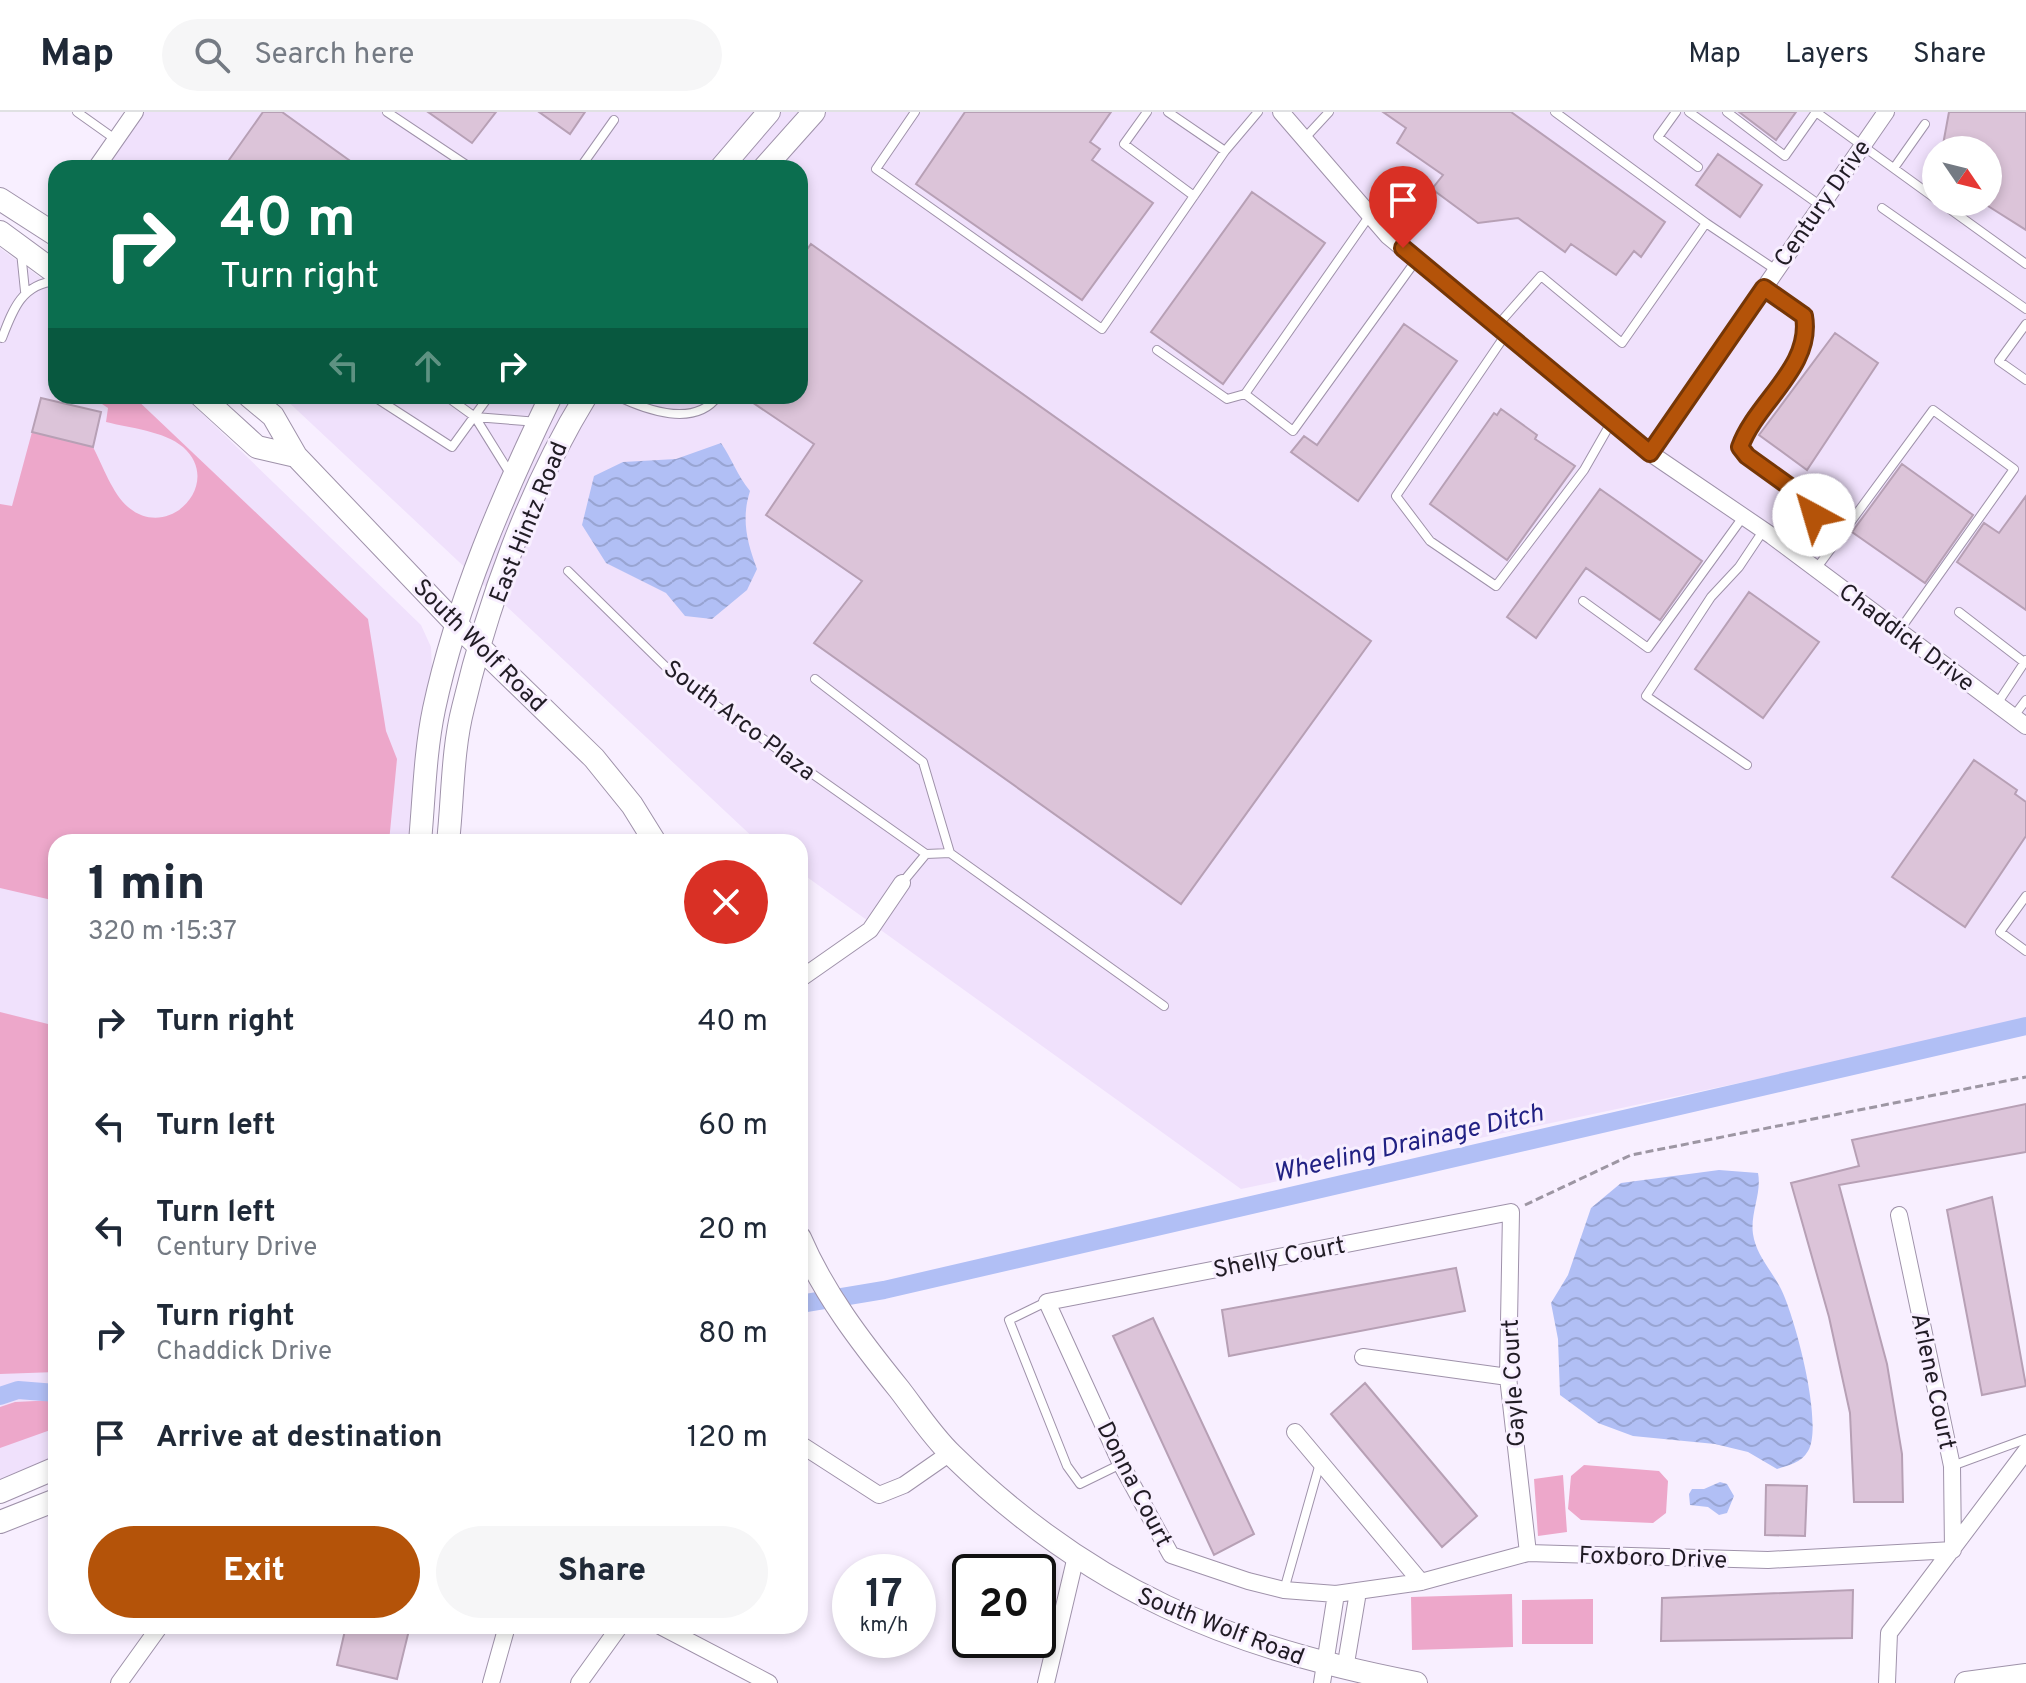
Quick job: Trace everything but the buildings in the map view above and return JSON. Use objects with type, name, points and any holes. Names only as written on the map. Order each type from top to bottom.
[{"type":"main road","points":[[728,160],[769,112]]},
{"type":"main road","points":[[771,160],[814,112]]},
{"type":"main road","points":[[0,199],[48,227]]},
{"type":"main road","points":[[0,232],[48,267]]},
{"type":"main road","points":[[210,404],[257,447],[296,456]]},
{"type":"main road","name":"South Wolf Road","points":[[259,404],[273,416],[296,456],[458,626],[594,758],[632,805],[650,834]]},
{"type":"main road","name":"East Hintz Road","points":[[421,834],[434,710],[458,626],[512,476],[547,404]]},
{"type":"main road","name":"East Hintz Road","points":[[449,834],[462,710],[481,648],[536,493],[581,404]]},
{"type":"main road","name":"South Wolf Road","points":[[808,1254],[848,1326],[950,1453],[1006,1502],[1076,1556],[1128,1589],[1191,1620],[1331,1673],[1416,1683]]},
{"type":"main road","points":[[0,1492],[48,1471]]},
{"type":"main road","points":[[0,1522],[48,1503]]},
{"type":"main road","points":[[1966,1683],[2026,1675]]},
{"type":"street","points":[[102,160],[135,112]]},
{"type":"street","name":"Chaddick Drive","points":[[1281,112],[1370,215],[1417,259],[1650,453],[1764,530],[2020,722]]},
{"type":"street","name":"Century Drive","points":[[1650,453],[1886,112]]},
{"type":"street","points":[[27,250],[48,236]]},
{"type":"street","points":[[808,973],[870,930],[902,883]]},
{"type":"street","name":"Shelly Court","points":[[1047,1302],[1511,1212]]},
{"type":"street","name":"Gayle Court","points":[[1511,1212],[1508,1377],[1528,1553]]},
{"type":"street","name":"Arlene Court","points":[[1899,1215],[1952,1466],[1953,1550]]},
{"type":"street","name":"Donna Court","points":[[1047,1302],[1121,1464],[1171,1555],[1284,1590],[1336,1594]]},
{"type":"street","points":[[1363,1357],[1508,1377]]},
{"type":"street","points":[[1295,1432],[1421,1582]]},
{"type":"street","points":[[808,1449],[879,1495],[904,1485],[950,1453]]},
{"type":"street","points":[[1887,1683],[1889,1633],[2026,1451]]},
{"type":"street","name":"Foxboro Drive","points":[[1336,1594],[1421,1582],[1528,1553],[1768,1560],[1953,1550]]},
{"type":"street","points":[[1046,1683],[1076,1556]]},
{"type":"street","points":[[1331,1673],[1358,1592]]},
{"type":"street","points":[[1331,1673],[1336,1594]]},
{"type":"street","points":[[119,1683],[154,1634]]},
{"type":"street","points":[[491,1683],[505,1634]]},
{"type":"street","points":[[579,1683],[614,1634]]},
{"type":"street","points":[[675,1634],[769,1683]]},
{"type":"lane","points":[[77,112],[116,139]]},
{"type":"lane","points":[[387,112],[459,160]]},
{"type":"lane","points":[[915,112],[876,169],[1102,329],[1225,151],[1258,112]]},
{"type":"lane","points":[[1147,112],[1124,144],[1194,196]]},
{"type":"lane","points":[[1168,112],[1225,151]]},
{"type":"lane","points":[[1304,139],[1329,112]]},
{"type":"lane","points":[[1555,112],[1706,223],[1777,270]]},
{"type":"lane","points":[[1676,112],[1658,137],[1698,167]]},
{"type":"lane","points":[[1689,112],[1821,206]]},
{"type":"lane","points":[[1727,112],[1785,156],[1816,112],[1922,188]]},
{"type":"lane","points":[[586,160],[614,120]]},
{"type":"lane","points":[[1894,168],[1925,124]]},
{"type":"lane","points":[[1882,208],[2026,309]]},
{"type":"lane","points":[[1157,350],[1227,399],[1245,394],[1370,215]]},
{"type":"lane","points":[[1960,216],[2026,264]]},
{"type":"lane","points":[[1612,421],[1584,470],[1496,586],[1430,541],[1396,496],[1502,330],[1541,276],[1622,343],[1706,223]]},
{"type":"lane","points":[[2,338],[12,311],[25,291],[27,250]]},
{"type":"lane","points":[[1245,394],[1293,431],[1417,259]]},
{"type":"lane","points":[[25,291],[48,282]]},
{"type":"lane","points":[[1764,288],[1804,316],[1805,346],[1751,425],[1740,447],[1747,456],[1815,507],[1791,550]]},
{"type":"lane","points":[[2026,324],[1999,361],[2026,380]]},
{"type":"lane","points":[[385,404],[452,447],[484,404]]},
{"type":"lane","points":[[457,404],[475,417],[512,476]]},
{"type":"lane","points":[[636,404],[648,409],[680,413],[697,412],[708,404]]},
{"type":"lane","points":[[1816,569],[1933,410],[2014,469],[1899,631]]},
{"type":"lane","points":[[475,417],[538,422]]},
{"type":"lane","points":[[1583,601],[1648,648],[1743,516]]},
{"type":"lane","points":[[1747,765],[1646,696],[1711,597],[1739,567],[1764,530]]},
{"type":"lane","name":"South Arco Plaza","points":[[568,571],[665,666],[926,854]]},
{"type":"lane","points":[[1959,612],[2025,661],[1997,704]]},
{"type":"lane","points":[[815,679],[923,762],[950,853],[1164,1006]]},
{"type":"lane","points":[[2020,722],[2026,700]]},
{"type":"lane","points":[[902,883],[926,854],[950,853]]},
{"type":"lane","points":[[2026,896],[2000,932],[2026,951]]},
{"type":"lane","points":[[1047,1302],[1009,1320],[1067,1466],[1080,1484],[1121,1464]]},
{"type":"lane","points":[[1952,1466],[2026,1439]]},
{"type":"lane","points":[[1284,1590],[1320,1462]]},
{"type":"path","points":[[1511,1212],[1631,1155],[2026,1077]]},
{"type":"shaded area","points":[[136,112],[2026,112],[2026,1022],[1241,1189],[808,878],[808,834],[749,834],[291,404],[808,404],[808,160],[102,160]]},
{"type":"shaded area","points":[[0,248],[48,283],[48,404],[192,404],[421,625],[431,647],[432,669],[419,747],[412,834],[48,834],[48,1464],[0,1484]]},
{"type":"shaded area","points":[[102,404],[141,404],[368,619],[386,731],[397,759],[390,834],[48,834],[48,899],[0,888],[0,504],[12,506],[32,432],[93,447],[117,494],[128,507],[144,516],[160,517],[174,513],[186,504],[194,491],[197,476],[194,461],[183,447],[157,434],[106,422],[108,408]]},
{"type":"shaded area","points":[[0,1012],[48,1024],[48,1372],[0,1374]]},
{"type":"shaded area","points":[[48,1400],[48,1431],[0,1448],[0,1407],[15,1402]]},
{"type":"shaded area","points":[[1584,1465],[1659,1471],[1668,1481],[1666,1513],[1653,1523],[1581,1520],[1568,1509],[1571,1476]]},
{"type":"shaded area","points":[[1563,1475],[1567,1532],[1538,1536],[1534,1479]]},
{"type":"shaded area","points":[[1512,1594],[1513,1647],[1412,1650],[1411,1597]]},
{"type":"shaded area","points":[[1593,1599],[1593,1644],[1522,1644],[1522,1600]]},
{"type":"water","points":[[721,443],[750,491],[746,530],[757,569],[747,590],[712,619],[685,616],[666,593],[606,563],[582,525],[594,476],[623,462],[676,459]]},
{"type":"water","points":[[1719,1170],[1758,1173],[1753,1234],[1761,1256],[1787,1303],[1806,1371],[1812,1438],[1802,1458],[1777,1469],[1748,1452],[1715,1444],[1633,1436],[1598,1423],[1560,1395],[1558,1339],[1551,1303],[1568,1275],[1591,1208],[1621,1183]]},
{"type":"water","points":[[1720,1482],[1727,1484],[1734,1496],[1727,1513],[1719,1515],[1708,1507],[1690,1505],[1692,1489],[1704,1489]]},
{"type":"waterway","name":"Wheeling Drainage Ditch","points":[[808,1303],[884,1290],[2026,1026]]},
{"type":"waterway","name":"Wheeling Drainage Ditch","points":[[0,1396],[18,1390],[48,1392]]},
{"type":"route","points":[[1403,248],[1650,453],[1764,288],[1804,316],[1805,346],[1745,434],[1740,447],[1747,456],[1811,502],[1815,507],[1814,515]]}]
